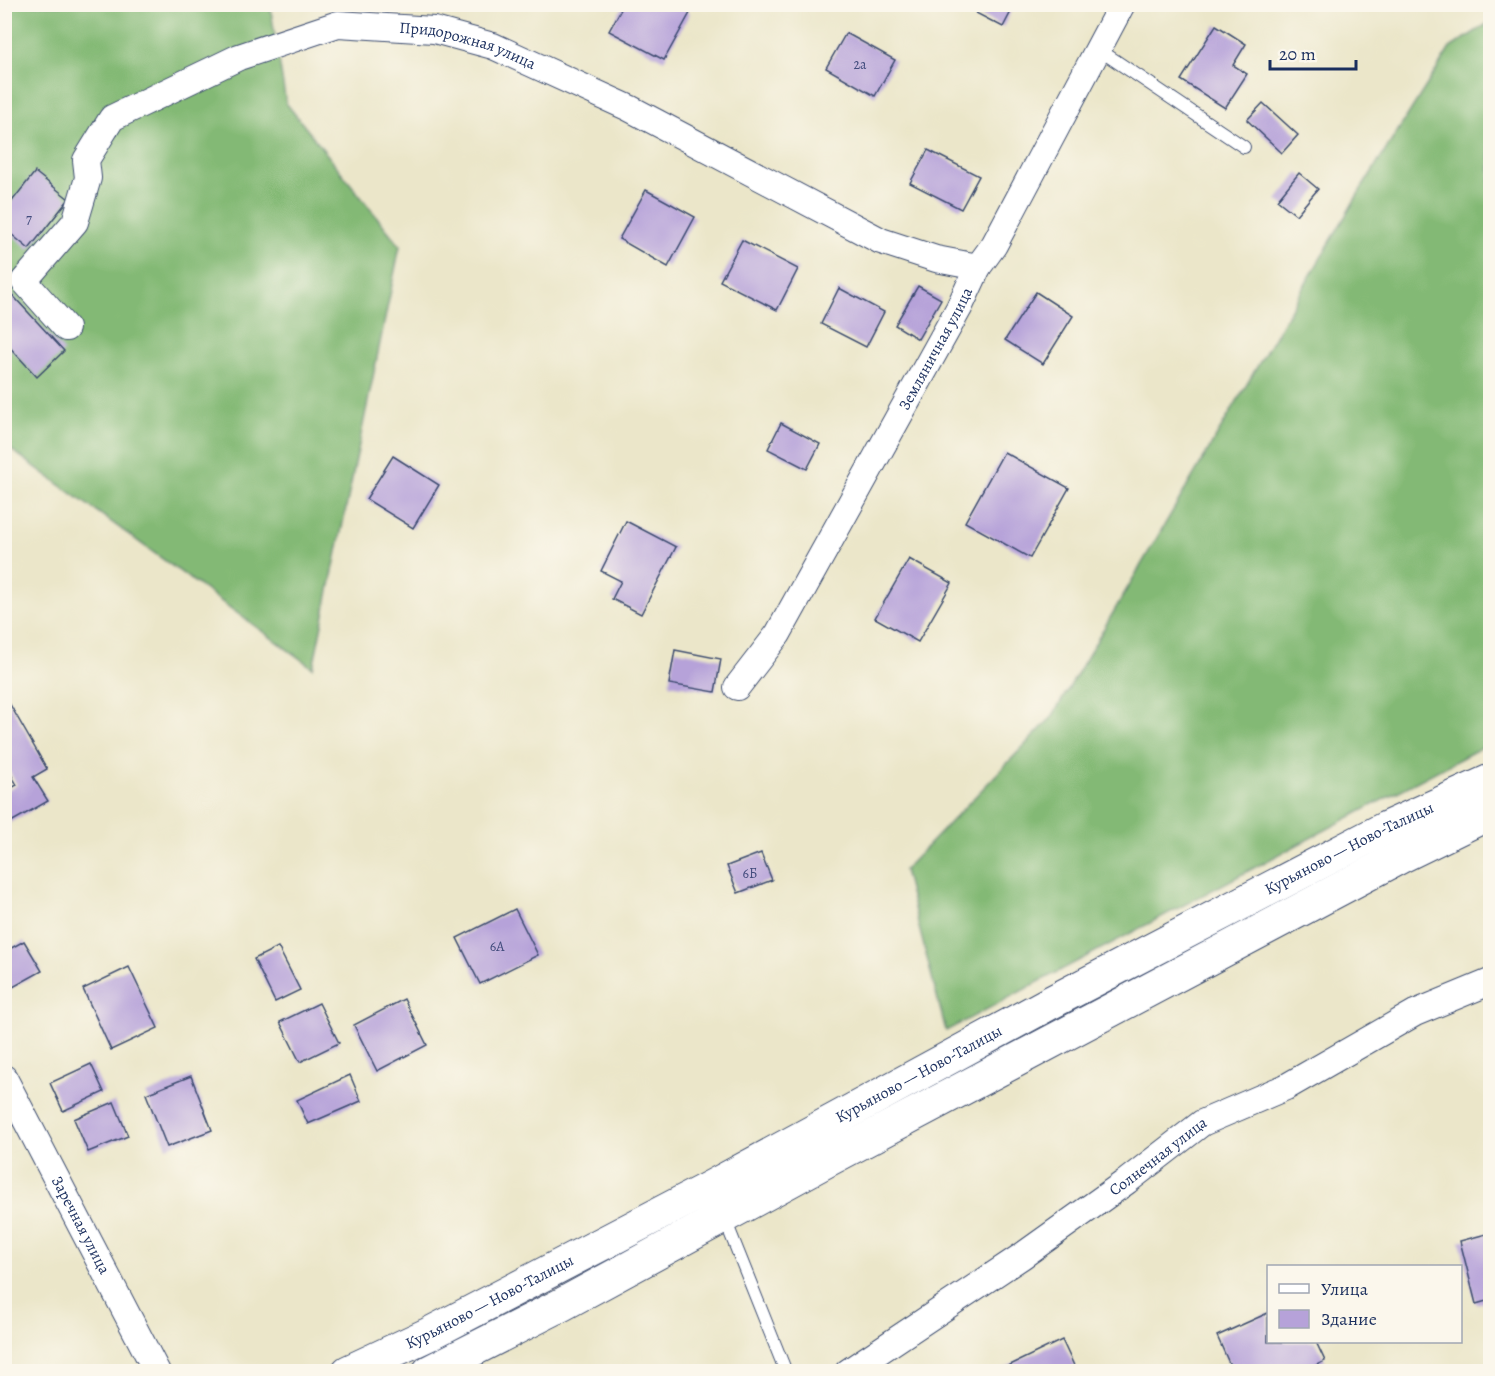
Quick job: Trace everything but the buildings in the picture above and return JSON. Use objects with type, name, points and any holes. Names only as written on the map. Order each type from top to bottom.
[{"type":"main road","name":"Курьяново — Ново-Талицы","points":[[348,1371],[429,1334],[711,1187],[1048,1004],[1386,828],[1491,781]]},
{"type":"main road","name":"Курьяново — Ново-Талицы","points":[[429,1371],[563,1304],[1402,856],[1491,813]]},
{"type":"street","name":"Земляничная улица","points":[[737,687],[778,634],[819,563],[959,308],[978,267],[994,245],[1122,4]]},
{"type":"street","name":"Придорожная улица","points":[[66,328],[24,281],[75,222],[88,178],[86,160],[112,118],[239,57],[338,24],[434,30],[493,46],[629,108],[881,241],[936,259],[978,267]]},
{"type":"street","name":"Солнечная улица","points":[[848,1371],[1022,1256],[1127,1181],[1202,1123],[1286,1088],[1415,1013],[1491,982]]},
{"type":"street","name":"Заречная улица","points":[[4,1078],[158,1371]]},
{"type":"lane","points":[[1098,49],[1244,147]]},
{"type":"lane","points":[[724,1216],[786,1371]]},
{"type":"green space","points":[[5,5],[270,5],[286,103],[400,246],[313,668],[5,445]]},
{"type":"green space","points":[[1490,22],[1490,743],[946,1031],[904,870],[1052,717],[1360,191],[1450,48]]}]
